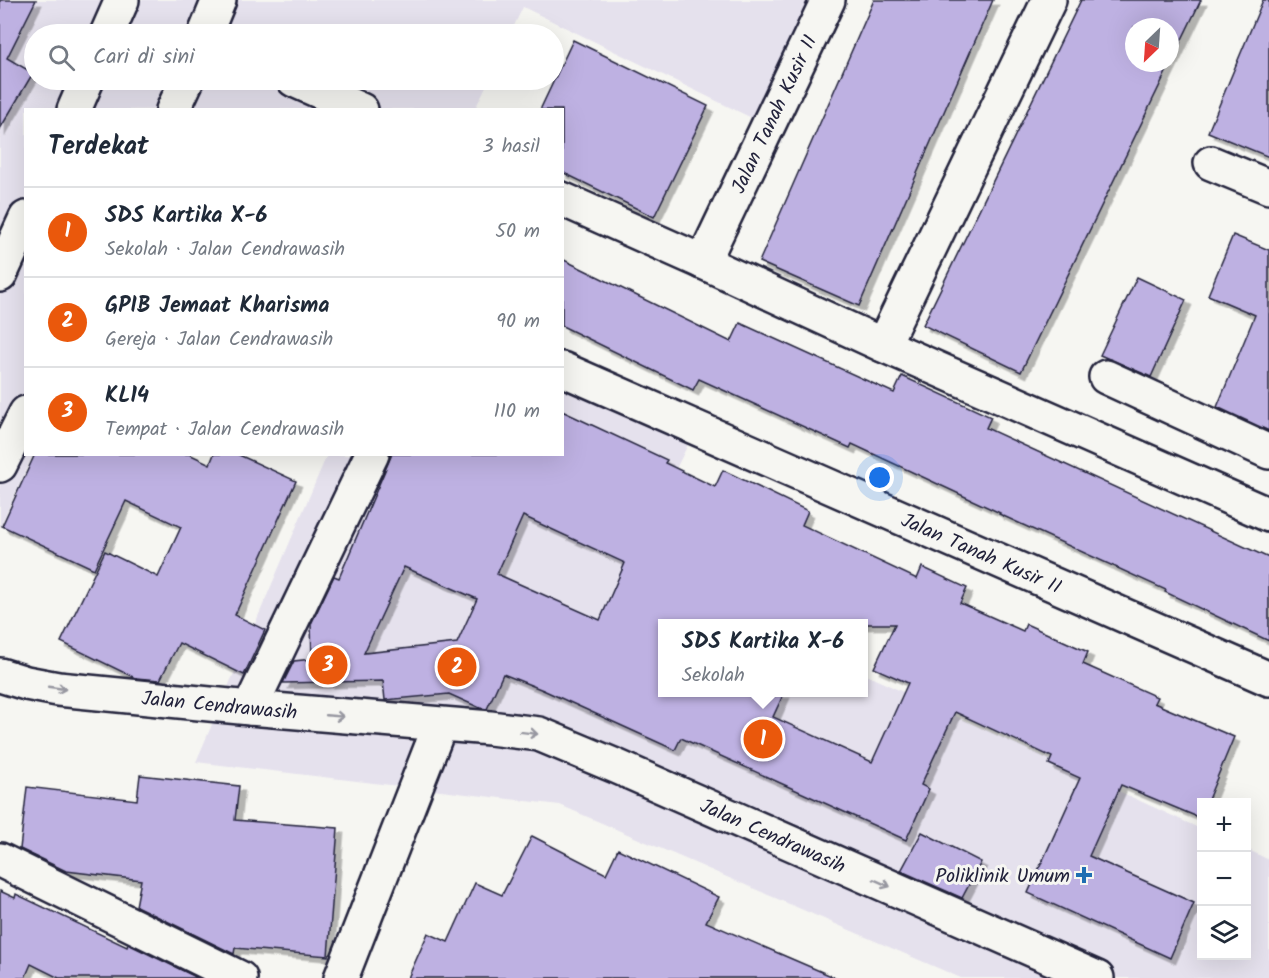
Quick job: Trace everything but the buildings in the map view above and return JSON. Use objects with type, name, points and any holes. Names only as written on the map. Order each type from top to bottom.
[{"type":"main road","points":[[111,24],[122,0]]},
{"type":"main road","points":[[209,24],[219,0]]},
{"type":"main road","name":"Jalan Tanah Kusir II","points":[[703,262],[828,0]]},
{"type":"main road","points":[[883,345],[1049,0]]},
{"type":"main road","points":[[75,108],[83,90]]},
{"type":"main road","points":[[174,108],[182,90]]},
{"type":"main road","points":[[316,90],[357,108]]},
{"type":"main road","points":[[1211,163],[1269,187]]},
{"type":"main road","points":[[564,200],[883,345],[1269,515]]},
{"type":"main road","points":[[0,275],[24,222]]},
{"type":"main road","name":"Jalan Tanah Kusir II","points":[[564,370],[1269,679]]},
{"type":"main road","points":[[1106,377],[1269,452]]},
{"type":"main road","points":[[0,465],[24,417]]},
{"type":"main road","points":[[250,708],[371,456]]},
{"type":"main road","name":"Jalan Cendrawasih","points":[[0,675],[58,689],[539,734],[618,766],[1097,978]]},
{"type":"main road","points":[[342,978],[440,725]]},
{"type":"main road","points":[[0,860],[240,978]]},
{"type":"shaded area","points":[[0,0],[812,0],[758,121],[564,27],[564,24],[558,24],[523,7],[515,24],[24,24],[24,90],[484,90],[475,108],[24,108],[24,456],[33,456],[0,527]]},
{"type":"shaded area","points":[[564,371],[697,426],[628,567],[659,619],[658,697],[868,697],[868,676],[1197,827],[1197,960],[1251,960],[1251,851],[1269,860],[1269,978],[961,978],[560,805],[196,762],[327,456],[564,456]]},
{"type":"place","name":"KL14","points":[[328,665]]},
{"type":"place","name":"GPIB Jemaat Kharisma","points":[[457,667]]},
{"type":"place","name":"SDS Kartika X-6","points":[[763,739]]},
{"type":"place","name":"Poliklinik Umum","points":[[1084,875]]}]
